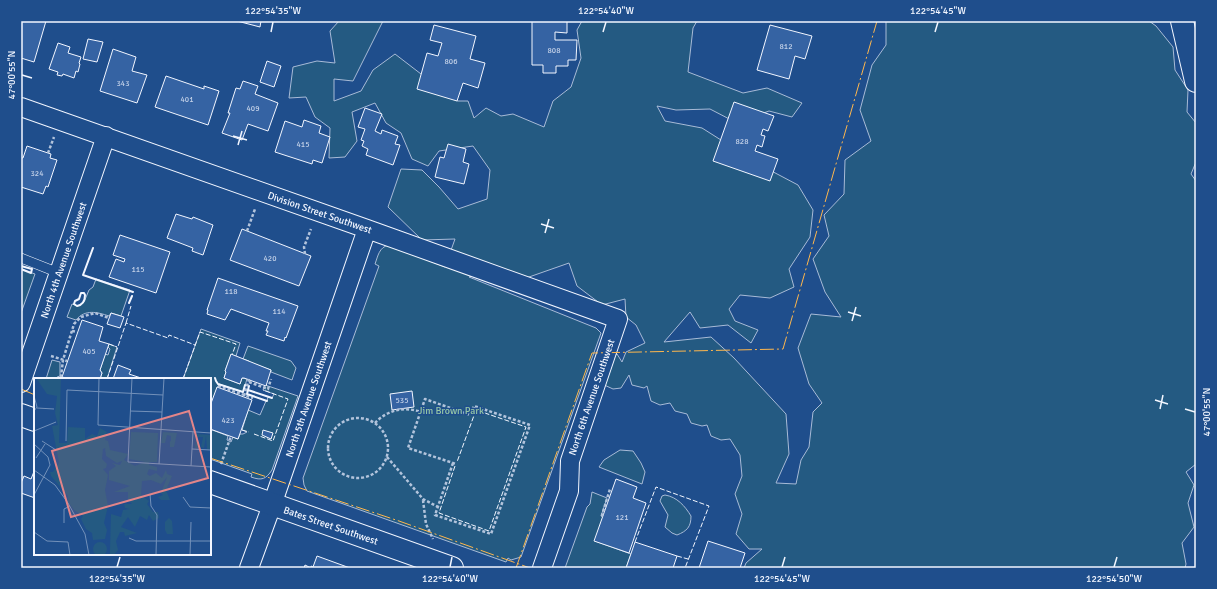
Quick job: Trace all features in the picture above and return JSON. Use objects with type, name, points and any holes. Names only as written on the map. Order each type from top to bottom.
[{"type":"street","points":[[1182,21],[1196,81]]},
{"type":"street","name":"Division Street Southwest","points":[[21,107],[618,319]]},
{"type":"street","name":"North 4th Avenue Southwest","points":[[21,384],[106,136]]},
{"type":"street","name":"North 5th Avenue Southwest","points":[[248,568],[272,505],[368,229]]},
{"type":"street","name":"North 6th Avenue Southwest","points":[[542,568],[569,491],[570,461],[618,319]]},
{"type":"street","points":[[21,415],[34,420]]},
{"type":"street","name":"Bates Street Southwest","points":[[215,473],[272,505],[452,568]]},
{"type":"lane","points":[[21,258],[59,273]]},
{"type":"path","points":[[48,153],[54,137]]},
{"type":"path","points":[[247,231],[256,207]]},
{"type":"path","points":[[305,254],[304,247],[312,227]]},
{"type":"path","points":[[64,378],[61,377],[63,360],[74,324],[80,316],[95,313],[109,318]]},
{"type":"path","points":[[72,331],[78,332]]},
{"type":"path","points":[[53,357],[67,361]]},
{"type":"path","points":[[244,396],[249,381],[268,389],[271,379]]},
{"type":"path","points":[[218,386],[253,398]]},
{"type":"path","points":[[425,399],[470,415],[474,406],[530,425],[491,534],[435,515],[455,463],[408,448],[421,412],[425,399]]},
{"type":"path","points":[[375,423],[380,418],[391,412],[404,409],[421,412]]},
{"type":"path","points":[[360,417],[370,419],[385,433],[388,442],[387,456],[385,462],[379,470],[371,475],[361,478],[351,477],[334,467],[329,458],[329,438],[334,429],[341,422],[350,418],[360,417]]},
{"type":"path","points":[[215,473],[231,436]]},
{"type":"path","points":[[387,456],[423,499],[438,507]]},
{"type":"path","points":[[603,516],[602,515],[610,489]]},
{"type":"path","points":[[423,499],[426,524],[433,539]]},
{"type":"green space","name":"Jim Brown Park","points":[[339,21],[383,21],[353,81],[334,79],[334,101],[361,91],[373,70],[395,54],[421,74],[431,76],[453,94],[457,101],[468,101],[474,118],[486,108],[501,116],[513,114],[544,127],[553,101],[571,87],[581,58],[577,30],[582,21],[697,21],[693,28],[688,72],[743,93],[767,88],[802,103],[792,117],[769,111],[737,123],[710,109],[676,110],[657,106],[665,121],[702,128],[762,166],[798,185],[813,210],[810,237],[789,269],[794,287],[770,298],[740,295],[729,309],[735,321],[758,330],[751,343],[728,325],[700,328],[690,312],[664,342],[711,337],[734,358],[786,414],[789,454],[776,483],[796,484],[801,460],[809,447],[813,412],[822,403],[809,384],[798,348],[811,314],[841,317],[825,292],[813,259],[829,236],[824,215],[844,194],[845,160],[871,141],[860,110],[872,65],[886,45],[886,21],[1149,21],[1156,26],[1173,47],[1175,70],[1188,90],[1187,112],[1196,123],[1196,162],[1191,174],[1196,181],[1196,464],[1186,472],[1194,485],[1188,503],[1194,527],[1182,543],[1186,564],[1185,568],[744,568],[746,563],[762,549],[749,549],[736,534],[742,514],[735,494],[742,476],[740,455],[730,439],[721,440],[711,436],[707,425],[702,426],[691,423],[687,414],[675,411],[670,403],[660,405],[651,401],[647,386],[644,388],[632,385],[629,375],[621,388],[613,389],[600,383],[604,364],[617,354],[622,362],[626,352],[645,343],[636,325],[626,317],[625,299],[602,305],[577,286],[569,263],[509,284],[496,269],[469,277],[596,328],[601,333],[521,557],[511,560],[508,558],[506,562],[307,491],[303,478],[379,266],[375,264],[379,252],[389,245],[445,267],[455,239],[422,240],[388,207],[401,169],[422,170],[458,209],[487,199],[490,170],[473,146],[439,151],[428,166],[412,159],[401,133],[386,123],[375,103],[352,112],[357,141],[345,157],[329,158],[330,128],[315,117],[306,97],[289,98],[293,67],[317,61],[335,63],[330,31]]},
{"type":"green space","points":[[21,269],[35,274],[21,313]]},
{"type":"green space","points":[[96,279],[130,290],[121,316],[111,313],[109,316],[91,312],[83,314],[76,320],[67,317],[72,304],[78,306],[84,302]]},
{"type":"green space","points":[[201,329],[240,343],[236,356],[231,355],[224,378],[240,384],[242,378],[247,379],[243,392],[219,384],[211,404],[211,378],[183,378]]},
{"type":"green space","points":[[109,344],[117,347],[107,378],[100,378],[102,373],[100,370],[105,354],[108,355],[110,349],[108,347]]},
{"type":"green space","points":[[248,346],[291,361],[296,368],[292,380],[243,359]]},
{"type":"green space","points":[[52,360],[60,362],[60,376],[56,378],[46,378]]},
{"type":"green space","points":[[265,385],[298,396],[272,470],[266,477],[258,479],[251,477],[252,474],[211,459],[211,429],[228,436],[227,440],[231,442],[233,437],[238,439],[240,434],[247,432],[242,430],[248,410],[260,415],[268,397],[272,398],[274,394],[263,390]]},
{"type":"green space","points":[[620,450],[633,451],[641,463],[645,472],[642,484],[599,467],[604,460]]},
{"type":"green space","points":[[592,492],[607,498],[601,516],[603,517],[595,541],[631,554],[626,568],[565,568],[587,507],[590,504]]},
{"type":"green space","points":[[665,495],[680,502],[691,516],[688,528],[677,535],[665,527],[668,515],[660,501],[662,496]]},
{"type":"building","points":[[21,21],[46,21],[34,62],[21,58]]},
{"type":"building","points":[[237,21],[261,21],[260,27]]},
{"type":"building","points":[[532,21],[567,21],[567,33],[555,32],[555,40],[577,40],[576,60],[568,60],[568,66],[556,66],[556,73],[543,73],[543,65],[532,65]]},
{"type":"building","points":[[434,25],[476,36],[470,59],[485,63],[478,88],[463,83],[457,101],[417,89],[427,53],[438,56],[442,43],[430,40]]},
{"type":"building","points":[[770,25],[812,36],[805,59],[795,56],[789,79],[757,70]]},
{"type":"building","points":[[88,39],[103,42],[97,62],[83,59]]},
{"type":"building","points":[[58,43],[70,47],[68,53],[81,57],[78,72],[76,71],[74,78],[63,74],[62,76],[57,75],[58,72],[49,69]]},
{"type":"building","points":[[113,49],[136,57],[132,71],[147,75],[137,103],[100,91]]},
{"type":"building","points":[[267,61],[281,66],[274,87],[260,82]]},
{"type":"building","points":[[166,76],[204,89],[204,86],[219,91],[208,125],[155,107]]},
{"type":"building","points":[[243,81],[258,86],[255,94],[278,103],[268,131],[248,124],[242,140],[222,133],[230,113],[228,113],[236,88],[240,89]]},
{"type":"building","points":[[734,102],[774,116],[768,131],[763,129],[761,135],[765,136],[762,147],[757,145],[755,151],[778,159],[770,181],[713,161]]},
{"type":"building","points":[[365,108],[382,114],[375,131],[381,134],[382,130],[398,136],[395,144],[400,145],[393,165],[366,155],[368,149],[362,146],[364,141],[361,140],[365,129],[358,127]]},
{"type":"building","points":[[304,120],[321,126],[319,133],[330,137],[322,163],[313,160],[312,164],[275,152],[285,121],[302,127]]},
{"type":"building","points":[[448,144],[466,149],[463,162],[469,164],[464,184],[435,177],[440,157],[444,158]]},
{"type":"building","points":[[27,146],[51,154],[50,158],[57,160],[48,187],[46,186],[43,194],[21,187],[21,158],[23,158]]},
{"type":"building","points":[[176,214],[192,219],[193,217],[213,225],[203,255],[192,251],[193,248],[167,238]]},
{"type":"building","points":[[242,229],[311,256],[299,286],[230,260]]},
{"type":"building","points":[[120,235],[170,252],[156,293],[109,277],[116,259],[124,262],[125,259],[113,255]]},
{"type":"building","points":[[218,278],[298,306],[284,341],[266,335],[269,323],[231,309],[225,320],[207,314]]},
{"type":"building","points":[[111,313],[124,317],[120,328],[107,324]]},
{"type":"building","points":[[82,320],[103,327],[99,341],[109,344],[100,370],[102,373],[100,378],[62,377]]},
{"type":"building","points":[[231,354],[271,370],[266,386],[244,378],[242,378],[240,384],[224,378]]},
{"type":"building","points":[[118,365],[131,370],[129,374],[141,378],[113,378]]},
{"type":"building","points":[[217,387],[252,400],[238,439],[211,429],[211,403]]},
{"type":"building","points":[[412,391],[414,407],[392,410],[390,394]]},
{"type":"building","points":[[263,430],[273,433],[271,439],[262,435]]},
{"type":"building","points":[[34,472],[34,498],[21,493],[21,483],[24,476],[31,479]]},
{"type":"building","points":[[616,479],[637,487],[633,498],[646,503],[629,553],[594,541]]},
{"type":"building","points":[[708,541],[745,553],[740,568],[699,568]]},
{"type":"building","points":[[635,542],[677,556],[673,568],[626,568]]},
{"type":"building","points":[[317,556],[350,568],[311,568],[311,566],[313,567]]},
{"type":"building","points":[[305,565],[311,568],[304,568]]},
{"type":"fence","points":[[126,323],[131,306]]},
{"type":"fence","points":[[107,378],[126,323],[168,338],[169,335],[195,345]]},
{"type":"fence","points":[[183,378],[200,332],[236,344],[232,355]]},
{"type":"fence","points":[[109,344],[117,347]]},
{"type":"fence","points":[[254,434],[273,441],[288,399],[263,390]]},
{"type":"fence","points":[[455,466],[439,513],[489,531],[526,427],[476,410],[457,462]]},
{"type":"fence","points":[[242,430],[249,432]]},
{"type":"fence","points":[[635,542],[656,487],[709,506],[685,568]]},
{"type":"fence","points":[[677,556],[688,559]]},
{"type":"wall","points":[[93,248],[83,275],[133,292]]},
{"type":"wall","points":[[21,266],[32,269],[31,273]]},
{"type":"wall","points":[[21,269],[31,273]]},
{"type":"wall","points":[[81,293],[84,293],[85,295],[84,301],[82,304],[77,306],[74,304],[75,301],[79,299],[81,293]]},
{"type":"wall","points":[[129,303],[132,296]]},
{"type":"wall","points":[[215,378],[218,384],[243,392],[245,385]]},
{"type":"wall","points":[[249,386],[247,394],[267,401]]},
{"type":"wall","points":[[248,390],[272,398]]},
{"type":"power","points":[[516,568],[592,353],[783,349],[877,21]]},
{"type":"power","points":[[21,389],[34,395]]},
{"type":"power","points":[[211,458],[399,521],[530,568]]}]
